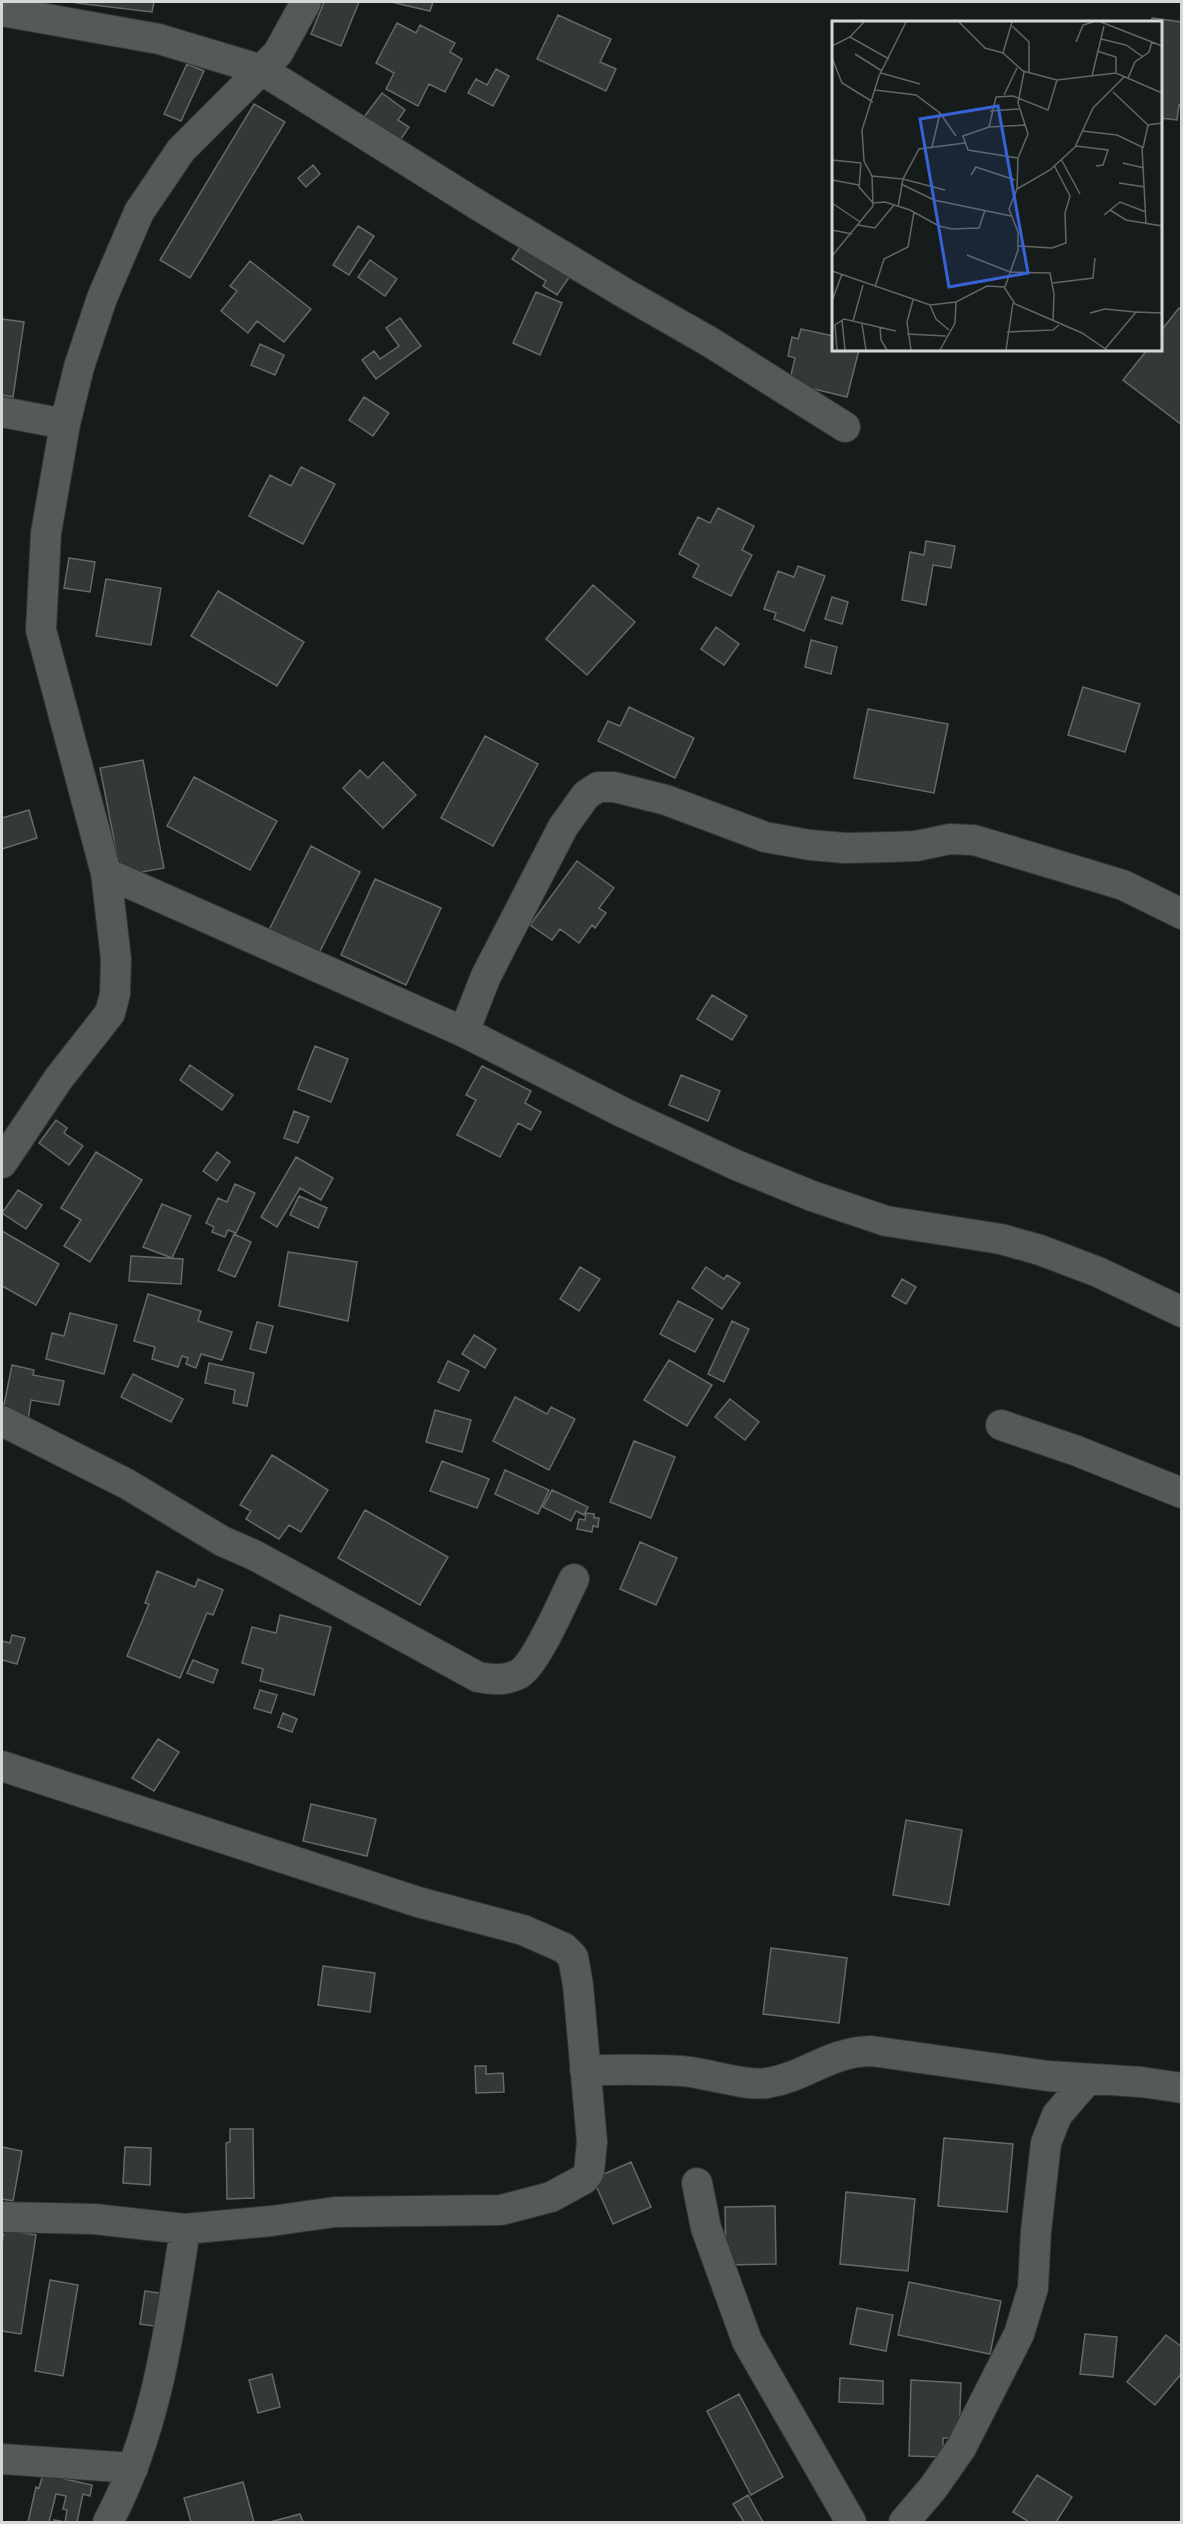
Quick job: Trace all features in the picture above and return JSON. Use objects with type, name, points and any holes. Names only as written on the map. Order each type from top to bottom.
[{"type":"street","points":[[2,1162],[59,1078],[110,1013],[113,1003],[116,959],[106,873],[41,630],[46,533],[65,424],[92,326],[120,252],[139,212],[181,150],[278,53],[306,2]]},
{"type":"street","points":[[2,11],[159,39],[262,70],[510,224],[710,342],[845,427]]},
{"type":"street","points":[[2,412],[65,424]]},
{"type":"street","points":[[464,1032],[486,976],[563,827],[586,795],[598,786],[614,787],[666,800],[765,837],[810,845],[845,848],[891,847],[916,846],[950,839],[974,840],[1123,885],[1182,914]]},
{"type":"street","points":[[106,873],[464,1032],[624,1113],[736,1165],[812,1196],[886,1221],[991,1237],[1040,1250],[1098,1272],[1182,1312]]},
{"type":"street","points":[[2,1421],[127,1484],[222,1541],[274,1565],[478,1677],[491,1680],[505,1679],[526,1669],[574,1579]]},
{"type":"street","points":[[1001,1425],[1077,1451],[1182,1493]]},
{"type":"street","points":[[2,1766],[418,1902],[523,1930],[564,1948],[573,1957],[578,1985],[592,2142],[589,2172],[584,2179],[552,2197],[501,2210],[335,2212],[185,2229],[94,2219],[2,2217]]},
{"type":"street","points":[[585,2070],[682,2071],[765,2083],[796,2074],[851,2051],[871,2051],[1048,2076],[1182,2088]]},
{"type":"street","points":[[904,2523],[933,2488],[961,2448],[1019,2334],[1033,2288],[1036,2230],[1046,2143],[1057,2115],[1088,2079]]},
{"type":"street","points":[[697,2183],[706,2228],[747,2340],[851,2523]]},
{"type":"street","points":[[108,2523],[133,2468],[168,2344],[185,2229]]},
{"type":"street","points":[[2,2459],[133,2468]]},
{"type":"building","points":[[77,2],[154,2],[152,12]]},
{"type":"building","points":[[324,2],[359,2],[341,46],[311,34]]},
{"type":"building","points":[[391,2],[433,2],[430,11]]},
{"type":"building","points":[[558,15],[611,39],[600,62],[616,69],[606,91],[537,59]]},
{"type":"building","points":[[1152,18],[1182,22],[1182,106],[1179,105],[1177,120],[1162,118],[1162,21],[1151,21]]},
{"type":"building","points":[[397,23],[416,33],[420,25],[455,43],[450,52],[462,59],[445,92],[429,84],[418,106],[386,89],[394,73],[376,63]]},
{"type":"building","points":[[187,64],[204,71],[181,121],[164,114]]},
{"type":"building","points":[[496,69],[509,76],[493,106],[468,93],[476,79],[487,85]]},
{"type":"building","points":[[382,93],[405,110],[398,120],[409,127],[399,142],[364,117]]},
{"type":"building","points":[[254,104],[285,122],[190,278],[160,260]]},
{"type":"building","points":[[313,165],[320,174],[306,187],[298,178]]},
{"type":"building","points":[[358,226],[374,236],[349,275],[333,265]]},
{"type":"building","points":[[522,244],[570,276],[557,295],[543,286],[546,281],[512,259]]},
{"type":"building","points":[[370,260],[397,279],[385,296],[358,277]]},
{"type":"building","points":[[250,261],[311,309],[284,342],[257,321],[248,333],[221,311],[237,291],[230,286]]},
{"type":"building","points":[[536,292],[562,303],[540,355],[513,343]]},
{"type":"building","points":[[1179,308],[1182,310],[1182,425],[1123,380],[1146,351],[1162,351],[1162,329]]},
{"type":"building","points":[[400,318],[421,346],[376,379],[362,360],[374,351],[380,359],[399,346],[386,328]]},
{"type":"building","points":[[2,319],[24,322],[13,397],[2,395]]},
{"type":"building","points":[[801,329],[832,336],[832,351],[859,351],[847,397],[789,383],[795,358],[788,356],[792,337],[798,339]]},
{"type":"building","points":[[260,344],[284,355],[275,375],[251,365]]},
{"type":"building","points":[[364,397],[389,413],[373,436],[349,420]]},
{"type":"building","points":[[301,467],[335,484],[303,544],[249,516],[270,475],[291,486]]},
{"type":"building","points":[[718,508],[754,526],[742,550],[752,555],[731,596],[693,577],[699,565],[679,554],[698,517],[710,523]]},
{"type":"building","points":[[926,541],[955,546],[951,568],[933,565],[926,605],[902,600],[910,552],[924,555]]},
{"type":"building","points":[[69,558],[95,562],[90,592],[64,588]]},
{"type":"building","points":[[798,566],[825,576],[804,631],[774,619],[776,613],[764,609],[778,571],[794,577]]},
{"type":"building","points":[[106,579],[161,588],[151,645],[96,636]]},
{"type":"building","points":[[593,585],[635,622],[587,675],[546,639]]},
{"type":"building","points":[[218,591],[304,642],[277,686],[191,636]]},
{"type":"building","points":[[832,597],[848,602],[842,624],[825,619]]},
{"type":"building","points":[[716,627],[739,644],[724,665],[701,649]]},
{"type":"building","points":[[811,640],[837,647],[831,674],[805,667]]},
{"type":"building","points":[[1083,687],[1140,704],[1125,752],[1068,735]]},
{"type":"building","points":[[629,707],[694,738],[675,778],[598,741],[608,721],[620,726]]},
{"type":"building","points":[[868,709],[948,724],[934,793],[854,778]]},
{"type":"building","points":[[485,736],[538,764],[493,846],[441,818]]},
{"type":"building","points":[[143,760],[164,868],[121,876],[100,768]]},
{"type":"building","points":[[383,762],[416,795],[383,828],[343,788],[360,770],[368,778]]},
{"type":"building","points":[[194,777],[277,821],[250,870],[167,826]]},
{"type":"building","points":[[29,810],[37,838],[2,849],[2,818]]},
{"type":"building","points":[[311,846],[360,872],[318,955],[269,930]]},
{"type":"building","points":[[577,861],[614,888],[599,908],[606,913],[595,928],[592,925],[579,943],[560,929],[552,940],[530,925]]},
{"type":"building","points":[[375,879],[441,908],[406,985],[341,955]]},
{"type":"building","points":[[712,995],[747,1016],[732,1040],[697,1019]]},
{"type":"building","points":[[315,1046],[348,1059],[331,1102],[298,1089]]},
{"type":"building","points":[[190,1065],[233,1095],[222,1110],[180,1080]]},
{"type":"building","points":[[482,1066],[531,1091],[525,1103],[541,1112],[531,1130],[518,1123],[500,1157],[457,1135],[476,1100],[466,1095]]},
{"type":"building","points":[[681,1075],[720,1091],[708,1121],[669,1105]]},
{"type":"building","points":[[294,1111],[309,1117],[298,1143],[284,1138]]},
{"type":"building","points":[[56,1120],[67,1128],[64,1133],[83,1146],[69,1165],[39,1143]]},
{"type":"building","points":[[96,1152],[142,1180],[90,1262],[64,1246],[81,1220],[61,1208]]},
{"type":"building","points":[[217,1152],[230,1162],[217,1181],[203,1171]]},
{"type":"building","points":[[296,1157],[333,1178],[321,1200],[300,1188],[277,1227],[261,1217]]},
{"type":"building","points":[[235,1184],[255,1193],[236,1233],[228,1230],[225,1237],[212,1232],[214,1227],[206,1223],[218,1198],[227,1202]]},
{"type":"building","points":[[18,1190],[42,1205],[26,1229],[2,1213]]},
{"type":"building","points":[[299,1196],[327,1208],[318,1228],[290,1215]]},
{"type":"building","points":[[162,1204],[191,1216],[172,1258],[143,1247]]},
{"type":"building","points":[[2,1231],[59,1264],[36,1305],[2,1286]]},
{"type":"building","points":[[234,1234],[251,1242],[235,1277],[218,1270]]},
{"type":"building","points":[[288,1252],[357,1262],[348,1321],[279,1306]]},
{"type":"building","points":[[131,1256],[183,1259],[181,1284],[129,1281]]},
{"type":"building","points":[[580,1267],[600,1279],[579,1311],[560,1299]]},
{"type":"building","points":[[706,1267],[724,1279],[727,1275],[740,1283],[722,1309],[692,1288]]},
{"type":"building","points":[[902,1279],[916,1287],[906,1304],[892,1296]]},
{"type":"building","points":[[148,1294],[201,1311],[198,1321],[232,1332],[222,1360],[201,1354],[196,1368],[186,1364],[188,1358],[182,1356],[178,1367],[152,1359],[155,1347],[134,1341]]},
{"type":"building","points":[[678,1301],[713,1319],[695,1352],[660,1334]]},
{"type":"building","points":[[70,1313],[117,1325],[104,1374],[46,1359],[52,1333],[64,1336]]},
{"type":"building","points":[[732,1321],[749,1329],[724,1382],[708,1374]]},
{"type":"building","points":[[257,1322],[273,1326],[266,1353],[250,1349]]},
{"type":"building","points":[[474,1335],[496,1349],[485,1368],[462,1354]]},
{"type":"building","points":[[669,1360],[712,1385],[687,1426],[644,1400]]},
{"type":"building","points":[[448,1361],[469,1371],[459,1391],[438,1382]]},
{"type":"building","points":[[209,1363],[254,1373],[247,1406],[233,1403],[235,1390],[205,1383]]},
{"type":"building","points":[[12,1365],[34,1370],[33,1375],[64,1381],[59,1405],[31,1400],[28,1420],[2,1415]]},
{"type":"building","points":[[133,1374],[183,1399],[171,1422],[121,1397]]},
{"type":"building","points":[[515,1397],[547,1414],[551,1407],[575,1419],[549,1470],[493,1441]]},
{"type":"building","points":[[730,1399],[759,1422],[745,1440],[715,1417]]},
{"type":"building","points":[[435,1410],[471,1420],[462,1452],[426,1442]]},
{"type":"building","points":[[634,1441],[675,1457],[651,1518],[610,1502]]},
{"type":"building","points":[[272,1455],[328,1490],[301,1532],[289,1525],[279,1539],[246,1519],[251,1511],[240,1505]]},
{"type":"building","points":[[442,1461],[489,1479],[477,1508],[430,1491]]},
{"type":"building","points":[[505,1470],[549,1490],[538,1514],[495,1494]]},
{"type":"building","points":[[552,1490],[588,1507],[584,1515],[576,1511],[571,1521],[543,1507]]},
{"type":"building","points":[[365,1510],[448,1557],[420,1605],[338,1558]]},
{"type":"building","points":[[586,1513],[594,1514],[594,1518],[599,1518],[598,1527],[593,1526],[592,1532],[577,1529],[579,1519],[585,1520]]},
{"type":"building","points":[[640,1542],[677,1558],[656,1605],[620,1589]]},
{"type":"building","points":[[157,1571],[195,1587],[198,1579],[223,1590],[213,1615],[207,1613],[180,1678],[127,1656],[149,1604],[145,1603]]},
{"type":"building","points":[[280,1615],[331,1627],[314,1695],[260,1681],[263,1669],[242,1663],[252,1627],[276,1633]]},
{"type":"building","points":[[12,1635],[25,1638],[17,1664],[2,1660],[2,1641],[10,1643]]},
{"type":"building","points":[[193,1660],[218,1670],[213,1683],[187,1673]]},
{"type":"building","points":[[260,1690],[277,1695],[271,1713],[254,1708]]},
{"type":"building","points":[[283,1713],[297,1719],[292,1732],[278,1727]]},
{"type":"building","points":[[158,1739],[179,1752],[154,1791],[132,1778]]},
{"type":"building","points":[[311,1804],[376,1819],[367,1856],[303,1841]]},
{"type":"building","points":[[906,1820],[962,1830],[949,1905],[893,1895]]},
{"type":"building","points":[[771,1948],[847,1958],[839,2023],[763,2014]]},
{"type":"building","points":[[323,1966],[375,1973],[370,2012],[318,2005]]},
{"type":"building","points":[[475,2066],[486,2066],[486,2074],[503,2073],[504,2092],[476,2093]]},
{"type":"building","points":[[230,2129],[253,2129],[254,2198],[227,2199],[226,2143],[230,2142]]},
{"type":"building","points":[[944,2138],[1013,2144],[1007,2212],[938,2206]]},
{"type":"building","points":[[2,2147],[22,2151],[13,2201],[2,2199]]},
{"type":"building","points":[[125,2147],[151,2148],[150,2185],[123,2183]]},
{"type":"building","points":[[631,2162],[651,2207],[613,2224],[593,2179]]},
{"type":"building","points":[[846,2192],[915,2199],[908,2271],[840,2264]]},
{"type":"building","points":[[775,2206],[776,2264],[726,2265],[725,2207]]},
{"type":"building","points":[[4,2230],[36,2235],[21,2334],[2,2331]]},
{"type":"building","points":[[50,2280],[78,2285],[63,2376],[35,2371]]},
{"type":"building","points":[[909,2282],[1001,2301],[990,2354],[898,2335]]},
{"type":"building","points":[[145,2291],[166,2294],[161,2327],[140,2324]]},
{"type":"building","points":[[857,2308],[893,2315],[886,2351],[850,2344]]},
{"type":"building","points":[[1085,2334],[1117,2337],[1113,2377],[1080,2374]]},
{"type":"building","points":[[1166,2335],[1182,2347],[1182,2373],[1155,2405],[1127,2382]]},
{"type":"building","points":[[272,2374],[280,2407],[258,2413],[249,2380]]},
{"type":"building","points":[[840,2378],[883,2381],[883,2404],[839,2402]]},
{"type":"building","points":[[911,2380],[961,2383],[959,2438],[943,2438],[943,2457],[909,2456]]},
{"type":"building","points":[[739,2394],[783,2477],[751,2495],[707,2411]]},
{"type":"building","points":[[43,2474],[92,2485],[90,2496],[83,2494],[77,2522],[65,2522],[67,2510],[63,2509],[66,2496],[56,2494],[49,2522],[28,2522],[36,2487],[39,2488]]},
{"type":"building","points":[[1037,2475],[1072,2497],[1056,2522],[1029,2522],[1013,2512]]},
{"type":"building","points":[[243,2482],[254,2522],[191,2522],[184,2498]]},
{"type":"building","points":[[748,2495],[763,2522],[744,2522],[733,2504]]},
{"type":"building","points":[[300,2514],[303,2522],[270,2522]]}]
